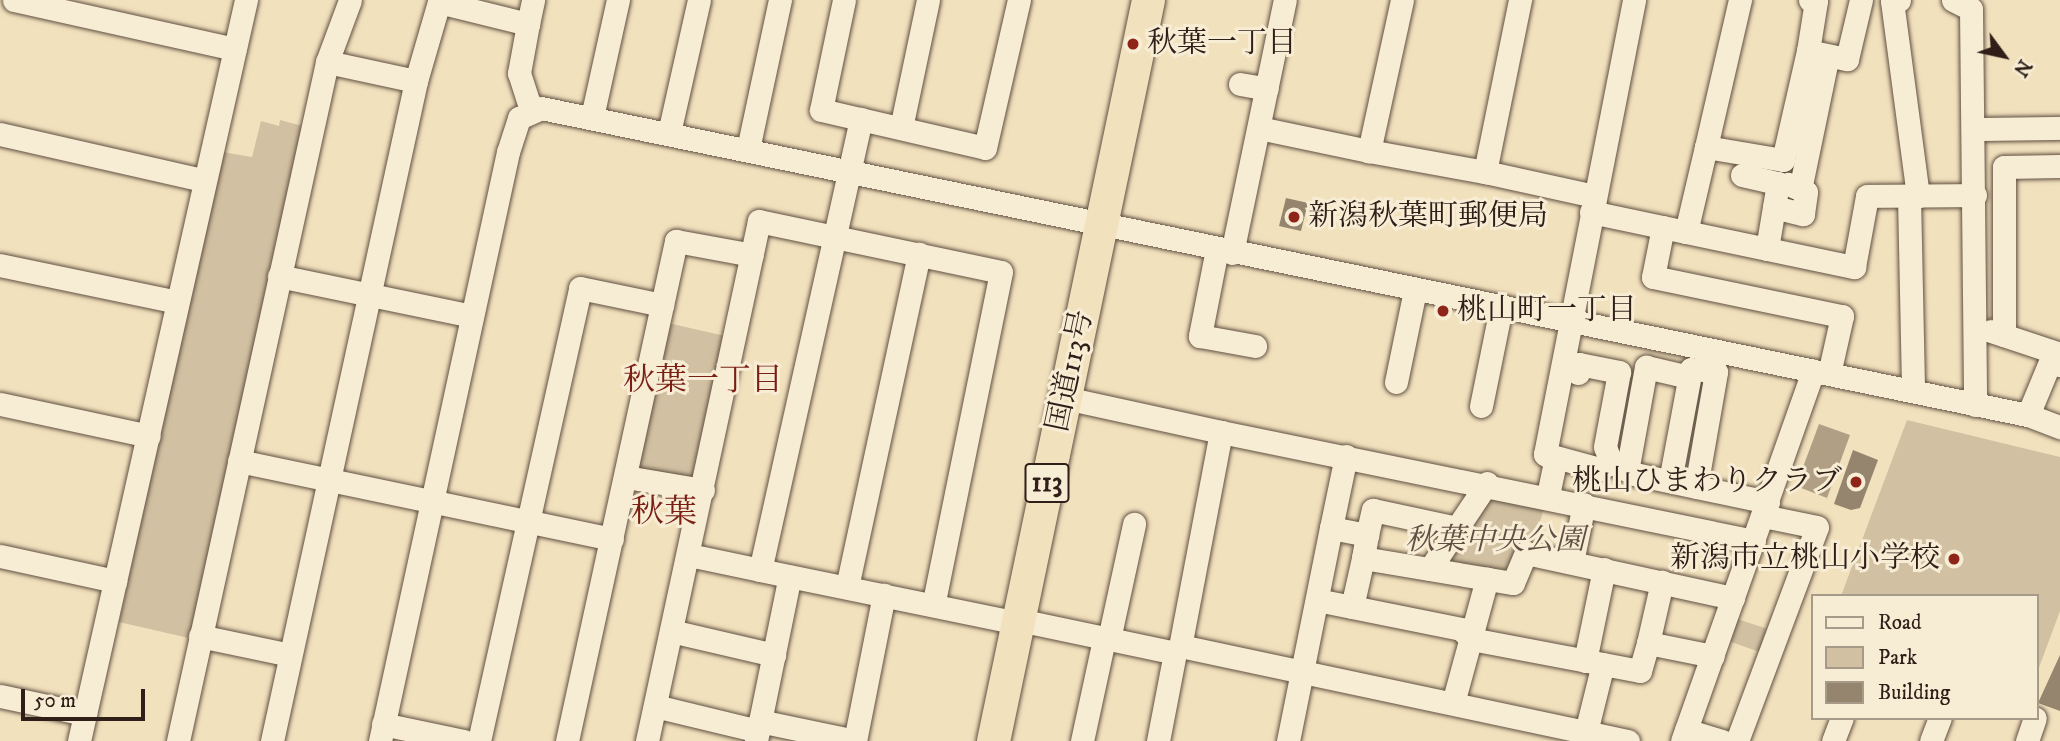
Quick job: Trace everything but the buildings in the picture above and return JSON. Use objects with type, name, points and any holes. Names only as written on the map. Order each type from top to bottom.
[{"type":"highway","name":"国道113号","points":[[993,741],[1148,0]]},
{"type":"street","points":[[14,0],[235,48]]},
{"type":"street","points":[[79,741],[149,436],[203,180],[246,0]]},
{"type":"street","points":[[178,741],[327,62],[350,0]]},
{"type":"street","points":[[531,110],[519,73],[533,0]]},
{"type":"street","points":[[592,117],[618,0]]},
{"type":"street","points":[[668,133],[699,0]]},
{"type":"street","points":[[748,149],[780,0]]},
{"type":"street","points":[[844,0],[821,110],[985,148],[1019,0]]},
{"type":"street","points":[[901,128],[928,0]]},
{"type":"street","points":[[1255,346],[1200,335],[1259,128],[1285,0]]},
{"type":"street","points":[[1369,151],[1402,0]]},
{"type":"street","points":[[1485,172],[1520,0]]},
{"type":"street","points":[[1548,495],[1569,371],[1570,321],[1634,0]]},
{"type":"street","points":[[1686,232],[1740,0]]},
{"type":"street","points":[[1706,147],[1783,160],[1807,55],[1816,1],[1810,0]]},
{"type":"street","points":[[1807,55],[1847,59],[1861,0]]},
{"type":"street","points":[[1899,0],[1892,1],[1913,196],[1913,391]]},
{"type":"street","points":[[272,741],[416,81],[440,1],[527,24]]},
{"type":"street","points":[[1965,3],[1975,129],[1975,200],[1990,280]]},
{"type":"street","points":[[1767,249],[1774,207],[1801,192],[1826,64],[1807,55]]},
{"type":"street","points":[[327,62],[416,81]]},
{"type":"street","points":[[1240,84],[1267,89]]},
{"type":"street","points":[[464,741],[382,733],[508,152],[519,118],[531,110],[592,117],[1570,321],[1716,372],[1696,487]]},
{"type":"street","points":[[761,570],[862,119]]},
{"type":"street","points":[[1259,128],[1485,172],[1663,227],[1854,267],[1867,196],[1975,200],[2004,205]]},
{"type":"street","points":[[1975,129],[2060,128]]},
{"type":"street","points":[[0,134],[203,180]]},
{"type":"street","points":[[1975,405],[1990,331],[1990,280],[2004,205],[2004,167],[2060,166]]},
{"type":"street","points":[[1742,175],[1801,192]]},
{"type":"street","points":[[647,741],[759,221],[1001,272],[933,605]]},
{"type":"street","points":[[1663,227],[1653,277],[1842,316],[1765,509],[1684,736],[1722,741]]},
{"type":"street","points":[[567,741],[676,241],[752,255]]},
{"type":"street","points":[[847,587],[919,254]]},
{"type":"street","points":[[0,265],[177,302]]},
{"type":"street","points":[[279,276],[472,316]]},
{"type":"street","points":[[479,741],[580,288],[662,305]]},
{"type":"street","points":[[1396,382],[1415,290]]},
{"type":"street","points":[[1481,406],[1502,308]]},
{"type":"street","points":[[1990,331],[2060,354]]},
{"type":"street","points":[[2028,415],[2050,362],[2060,365]]},
{"type":"street","points":[[1569,371],[1578,364],[1619,372],[1605,447],[1619,464],[1635,474],[1696,487],[1816,527],[1737,741]]},
{"type":"street","points":[[1670,481],[1700,365]]},
{"type":"street","points":[[1619,464],[1646,368],[1700,365],[1821,372],[2028,415],[2060,427]]},
{"type":"street","points":[[1065,398],[1221,432],[1548,495],[1754,541]]},
{"type":"street","points":[[0,404],[149,436]]},
{"type":"street","points":[[1158,741],[1221,432]]},
{"type":"street","points":[[1288,741],[1346,456]]},
{"type":"street","points":[[1555,457],[1600,469],[1619,464]]},
{"type":"street","points":[[239,461],[612,540]]},
{"type":"street","points":[[626,477],[702,490]]},
{"type":"street","points":[[1430,569],[1487,484]]},
{"type":"street","points":[[1572,562],[1584,504]]},
{"type":"street","points":[[1352,607],[1373,510],[1457,528]]},
{"type":"street","points":[[1082,741],[1133,524]]},
{"type":"street","points":[[1331,528],[1367,535]]},
{"type":"street","points":[[1363,558],[1513,583],[1526,553],[1733,598]]},
{"type":"street","points":[[0,555],[116,581]]},
{"type":"street","points":[[689,555],[1106,639],[1178,649],[1301,672],[1628,741]]},
{"type":"street","points":[[1586,732],[1604,569]]},
{"type":"street","points":[[758,731],[790,576]]},
{"type":"street","points":[[1453,703],[1487,579]]},
{"type":"street","points":[[1317,600],[1461,629],[1471,639],[1640,671],[1662,582]]},
{"type":"street","points":[[655,706],[758,731],[855,741],[884,595]]},
{"type":"street","points":[[671,631],[775,654]]},
{"type":"street","points":[[200,636],[290,655]]},
{"type":"street","points":[[1648,643],[1713,656]]},
{"type":"street","points":[[0,696],[85,715]]},
{"type":"street","points":[[1833,741],[1841,720]]},
{"type":"street","points":[[1931,741],[1939,720]]},
{"type":"street","points":[[2027,741],[2034,720]]},
{"type":"green space","points":[[280,120],[306,127],[193,639],[119,622],[222,152],[252,157],[261,121],[279,126]]},
{"type":"green space","points":[[659,321],[734,338],[703,490],[626,477]]},
{"type":"green space","name":"新潟市立桃山小学校","points":[[1907,420],[2060,457],[2060,611],[2039,668],[2039,594],[1842,594]]},
{"type":"green space","name":"秋葉中央公園","points":[[1488,486],[1547,497],[1530,558],[1515,583],[1434,568]]},
{"type":"green space","points":[[1728,616],[1777,632],[1768,655],[1720,638]]},
{"type":"shaded area","points":[[1819,424],[1850,435],[1827,498],[1796,486]]},
{"type":"place","name":"秋葉一丁目","points":[[1133,44]]},
{"type":"place","name":"新潟秋葉町郵便局","points":[[1294,217]]},
{"type":"place","name":"桃山町一丁目","points":[[1443,311]]},
{"type":"place","name":"桃山ひまわりクラブ","points":[[1856,482]]},
{"type":"place","name":"新潟市立桃山小学校","points":[[1954,559]]},
{"type":"district","name":"秋葉一丁目","points":[[703,381]]},
{"type":"district","name":"秋葉","points":[[664,513]]}]
